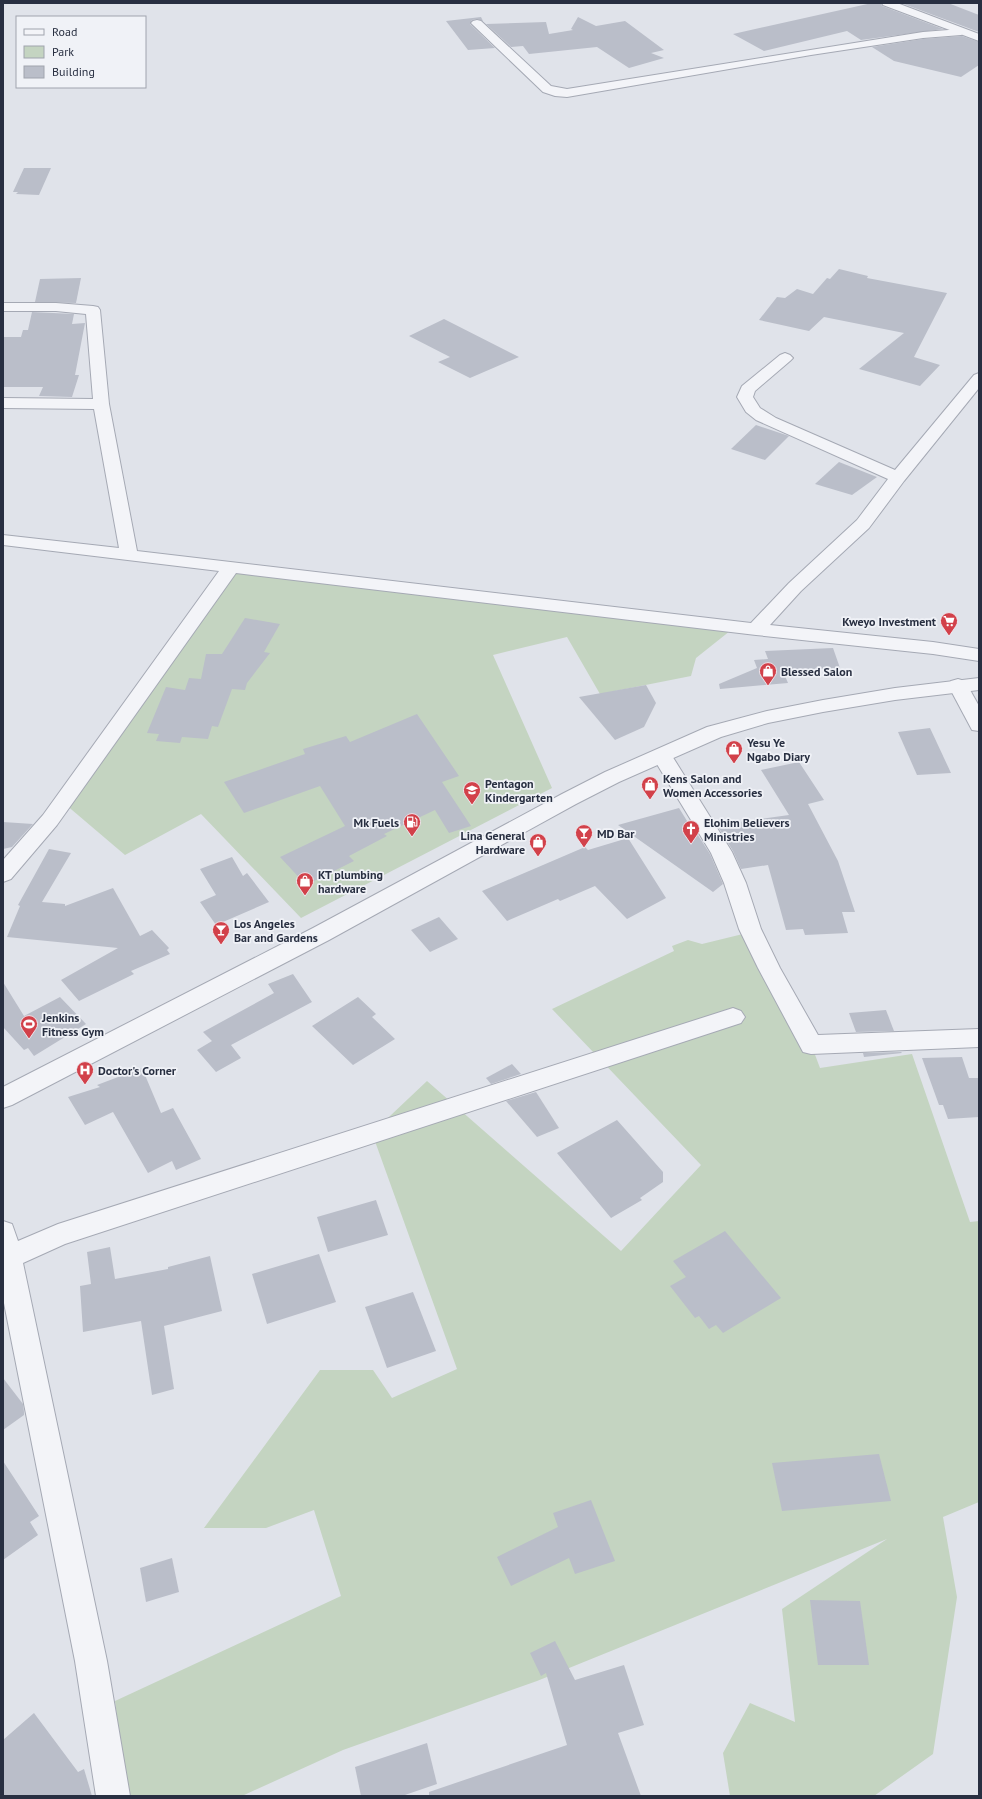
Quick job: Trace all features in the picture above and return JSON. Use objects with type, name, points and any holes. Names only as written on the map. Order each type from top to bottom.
[{"type":"street","points":[[887,3],[979,38]]},
{"type":"street","points":[[477,23],[547,89],[567,93],[811,52],[923,35],[960,32]]},
{"type":"street","points":[[3,307],[56,307],[93,310],[101,404],[129,554]]},
{"type":"street","points":[[785,358],[748,389],[745,397],[748,405],[756,414],[898,477]]},
{"type":"street","points":[[756,629],[795,587],[863,524],[898,477],[979,378]]},
{"type":"street","points":[[3,403],[101,404]]},
{"type":"street","points":[[3,540],[756,629],[926,647],[979,655]]},
{"type":"street","points":[[3,874],[50,820],[232,566]]},
{"type":"street","points":[[3,1098],[321,934],[575,795],[714,732],[767,717],[822,706],[958,685],[979,684]]},
{"type":"street","points":[[958,685],[979,725]]},
{"type":"street","points":[[662,756],[721,852],[735,883],[750,929],[769,968],[811,1045],[979,1038]]},
{"type":"street","points":[[113,1796],[91,1661],[5,1245],[58,1235],[733,1016]]},
{"type":"green space","points":[[240,564],[740,623],[696,658],[691,676],[600,694],[567,637],[493,655],[552,788],[301,918],[201,814],[125,855],[65,804]]},
{"type":"green space","points":[[747,933],[796,1004],[820,1068],[912,1054],[970,1222],[979,1221],[979,1502],[943,1517],[957,1597],[933,1754],[874,1796],[730,1796],[723,1753],[750,1703],[795,1722],[782,1609],[887,1539],[537,1681],[343,1750],[242,1796],[127,1796],[115,1701],[341,1596],[314,1510],[266,1528],[204,1528],[320,1370],[373,1370],[392,1398],[457,1369],[372,1133],[427,1081],[621,1251],[701,1165],[552,1009],[674,951],[672,946],[688,940],[702,944]]},
{"type":"building","points":[[872,3],[881,3],[882,6],[943,29],[861,40],[847,31],[764,51],[733,34]]},
{"type":"building","points":[[901,3],[948,3],[979,15],[979,32]]},
{"type":"building","points":[[481,17],[483,21],[477,19],[472,20],[470,24],[495,48],[468,50],[446,21]]},
{"type":"building","points":[[578,17],[596,26],[625,21],[664,50],[651,53],[664,58],[629,68],[597,47],[529,54],[523,46],[511,47],[486,24],[546,22],[549,34],[573,30],[571,29]]},
{"type":"building","points":[[962,36],[979,42],[979,65],[961,77],[894,61],[872,47],[923,39]]},
{"type":"building","points":[[24,168],[51,168],[39,195],[16,194],[18,192],[13,192]]},
{"type":"building","points":[[839,269],[868,276],[867,278],[947,293],[914,357],[940,365],[920,386],[859,369],[904,333],[824,317],[809,331],[759,320],[777,297],[785,298],[797,289],[813,294],[827,278],[830,279]]},
{"type":"building","points":[[81,278],[76,303],[35,302],[40,279]]},
{"type":"building","points":[[32,312],[74,314],[72,324],[85,323],[75,375],[79,375],[72,397],[39,396],[43,387],[3,387],[3,337],[21,337],[23,330],[28,330]]},
{"type":"building","points":[[444,319],[519,357],[470,378],[438,362],[450,357],[409,336]]},
{"type":"building","points":[[756,425],[789,436],[765,460],[731,449]]},
{"type":"building","points":[[839,462],[877,477],[852,495],[815,484]]},
{"type":"building","points":[[245,618],[280,624],[264,652],[270,653],[247,683],[245,690],[232,689],[218,727],[212,726],[208,739],[182,737],[180,743],[156,741],[159,734],[147,733],[166,687],[185,690],[189,678],[201,679],[206,654],[222,654]]},
{"type":"building","points":[[833,648],[840,668],[783,671],[788,683],[720,689],[719,684],[757,668],[754,660],[768,659],[765,651]]},
{"type":"building","points":[[646,685],[656,703],[644,727],[615,740],[579,697]]},
{"type":"building","points":[[417,714],[459,776],[442,782],[471,826],[449,833],[435,810],[384,834],[387,836],[349,856],[354,861],[306,885],[280,857],[345,826],[320,786],[244,813],[224,782],[305,754],[303,749],[346,736],[350,742]]},
{"type":"building","points":[[930,728],[951,773],[917,775],[898,732]]},
{"type":"building","points":[[799,762],[824,800],[808,804],[838,861],[855,912],[842,912],[848,933],[805,935],[803,929],[786,930],[768,865],[741,869],[733,851],[717,825],[789,815],[761,770]]},
{"type":"building","points":[[679,808],[710,854],[723,884],[713,892],[618,825]]},
{"type":"building","points":[[3,822],[33,824],[12,847],[3,849]]},
{"type":"building","points":[[628,838],[666,898],[627,919],[595,886],[560,901],[558,899],[507,921],[482,891],[585,847],[588,850]]},
{"type":"building","points":[[49,849],[71,853],[42,902],[65,904],[65,906],[113,888],[140,936],[152,930],[169,948],[167,950],[170,954],[131,971],[134,974],[79,1001],[61,980],[118,948],[7,937],[20,906],[18,905]]},
{"type":"building","points":[[232,857],[243,876],[247,873],[269,902],[216,925],[200,902],[216,895],[200,869]]},
{"type":"building","points":[[439,917],[458,939],[430,952],[411,930]]},
{"type":"building","points":[[293,974],[312,1002],[231,1045],[241,1058],[216,1072],[197,1050],[212,1041],[203,1032],[274,993],[268,984]]},
{"type":"building","points":[[3,982],[24,1016],[60,997],[86,1024],[34,1056],[28,1048],[24,1050],[3,1027]]},
{"type":"building","points":[[358,997],[376,1014],[372,1017],[395,1039],[353,1065],[312,1026]]},
{"type":"building","points":[[886,1010],[894,1031],[856,1032],[849,1013]]},
{"type":"building","points":[[863,1053],[902,1053],[864,1057]]},
{"type":"building","points":[[962,1057],[969,1078],[979,1078],[979,1117],[948,1119],[943,1105],[939,1105],[922,1058]]},
{"type":"building","points":[[512,1064],[521,1074],[491,1084],[486,1078]]},
{"type":"building","points":[[142,1068],[161,1113],[173,1108],[201,1159],[176,1170],[172,1161],[148,1173],[113,1112],[85,1125],[68,1097],[100,1087],[97,1085]]},
{"type":"building","points":[[536,1092],[559,1128],[537,1137],[506,1101]]},
{"type":"building","points":[[617,1120],[663,1172],[663,1182],[640,1198],[642,1200],[611,1218],[557,1153]]},
{"type":"building","points":[[376,1200],[388,1235],[328,1252],[317,1217]]},
{"type":"building","points":[[725,1231],[781,1298],[723,1333],[716,1325],[709,1329],[699,1316],[695,1318],[670,1286],[686,1277],[673,1261]]},
{"type":"building","points":[[110,1247],[115,1279],[168,1269],[168,1267],[210,1256],[222,1311],[164,1326],[174,1389],[152,1395],[141,1321],[83,1332],[80,1286],[91,1284],[87,1252]]},
{"type":"building","points":[[319,1254],[336,1302],[267,1324],[252,1274]]},
{"type":"building","points":[[413,1292],[436,1351],[387,1368],[365,1307]]},
{"type":"building","points":[[3,1378],[23,1404],[24,1415],[3,1430]]},
{"type":"building","points":[[879,1454],[891,1501],[782,1511],[772,1463]]},
{"type":"building","points":[[3,1461],[39,1516],[30,1522],[38,1535],[3,1560]]},
{"type":"building","points":[[591,1500],[615,1561],[575,1574],[569,1558],[511,1586],[497,1557],[558,1527],[553,1513]]},
{"type":"building","points":[[172,1558],[179,1592],[146,1602],[140,1568]]},
{"type":"building","points":[[810,1600],[860,1601],[869,1665],[818,1665]]},
{"type":"building","points":[[555,1641],[575,1680],[624,1665],[644,1725],[618,1733],[641,1796],[429,1796],[429,1792],[567,1745],[546,1673],[541,1676],[530,1653]]},
{"type":"building","points":[[34,1713],[78,1772],[84,1769],[92,1796],[3,1796],[3,1740]]},
{"type":"building","points":[[427,1743],[437,1784],[402,1796],[361,1796],[355,1767]]},
{"type":"place","name":"Kweyo Investment","points":[[949,636]]},
{"type":"place","name":"Blessed Salon","points":[[768,686]]},
{"type":"place","name":"Yesu Ye Ngabo Diary","points":[[734,764]]},
{"type":"place","name":"Kens Salon and Women Accessories","points":[[650,800]]},
{"type":"place","name":"Pentagon Kindergarten","points":[[472,805]]},
{"type":"place","name":"Mk Fuels","points":[[412,837]]},
{"type":"place","name":"Elohim Believers Ministries","points":[[691,844]]},
{"type":"place","name":"MD Bar","points":[[584,848]]},
{"type":"place","name":"Lina General Hardware","points":[[538,857]]},
{"type":"place","name":"KT plumbing hardware","points":[[305,896]]},
{"type":"place","name":"Los Angeles Bar and Gardens","points":[[221,945]]},
{"type":"place","name":"Jenkins Fitness Gym","points":[[29,1039]]},
{"type":"place","name":"Doctor's Corner","points":[[85,1085]]}]
